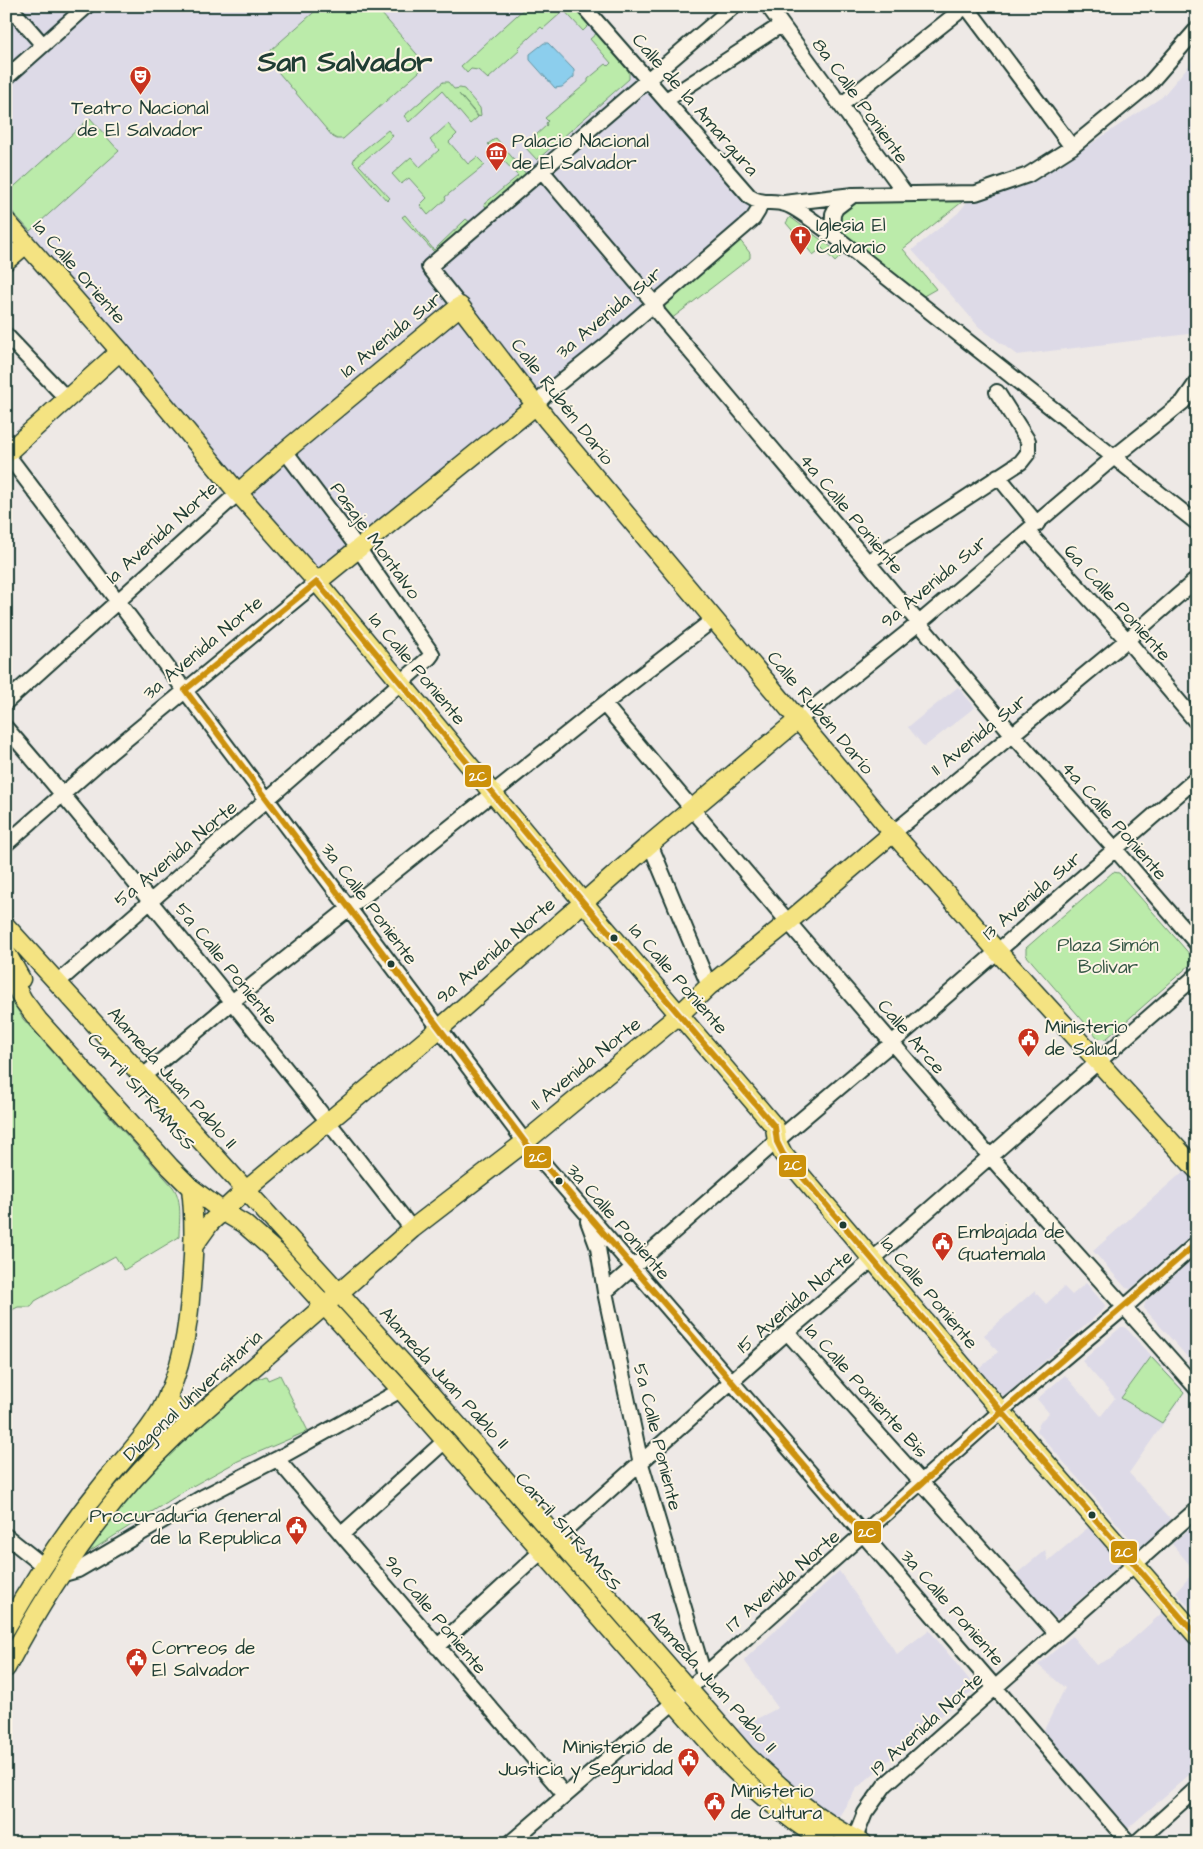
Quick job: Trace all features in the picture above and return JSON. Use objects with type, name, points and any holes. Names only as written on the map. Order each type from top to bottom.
[{"type":"main road","name":"1a Calle Oriente","points":[[6,221],[120,351]]},
{"type":"main road","points":[[6,261],[26,244]]},
{"type":"main road","name":"1a Avenida Sur","points":[[350,397],[460,306]]},
{"type":"main road","name":"Calle Rubén Darío","points":[[460,306],[536,405],[601,485],[893,833],[997,951],[1197,1170]]},
{"type":"main road","points":[[6,453],[120,351]]},
{"type":"main road","name":"1a Calle Poniente","points":[[120,351],[238,493],[317,582],[583,902],[775,1127],[777,1142],[783,1154],[1001,1411],[1197,1636]]},
{"type":"main road","name":"1a Avenida Norte","points":[[238,493],[350,397]]},
{"type":"main road","name":"3a Avenida Sur","points":[[431,489],[536,405]]},
{"type":"main road","name":"3a Avenida Norte","points":[[317,582],[431,489]]},
{"type":"main road","name":"9a Avenida Sur","points":[[692,809],[798,720]]},
{"type":"main road","name":"9a Avenida Norte","points":[[195,1244],[201,1234],[233,1201],[439,1029],[692,809]]},
{"type":"main road","name":"11 Avenida Sur","points":[[788,922],[893,833]]},
{"type":"main road","name":"11 Avenida Norte","points":[[332,1298],[412,1229],[525,1142],[680,1014],[709,986],[788,922]]},
{"type":"main road","name":"Alameda Juan Pablo II","points":[[6,926],[142,1077],[233,1201],[332,1298],[557,1537],[681,1696],[729,1765],[747,1783],[792,1820],[826,1843]]},
{"type":"main road","name":"Carril SITRAMSS","points":[[6,938],[233,1201],[271,1233],[456,1435],[681,1696]]},
{"type":"main road","name":"Carril SITRAMSS","points":[[6,952],[38,1008],[182,1170],[202,1188],[233,1201]]},
{"type":"main road","name":"Alameda Juan Pablo II","points":[[6,969],[23,1000],[38,1020],[191,1188],[233,1201],[244,1224],[332,1298],[401,1390],[542,1551],[681,1696],[769,1777],[854,1842]]},
{"type":"main road","name":"Diagonal Universitaria","points":[[6,1668],[32,1619],[52,1571],[102,1486],[140,1442],[161,1410],[168,1394],[183,1353],[188,1325],[195,1244],[191,1188]]},
{"type":"main road","name":"Diagonal Universitaria","points":[[6,1628],[11,1610],[89,1534],[122,1492],[155,1455],[332,1298]]},
{"type":"main road","points":[[168,1394],[173,1407],[178,1412],[191,1416],[198,1415]]},
{"type":"main road","points":[[140,1442],[150,1436],[154,1438],[157,1443],[155,1455]]},
{"type":"street","points":[[9,6],[43,45]]},
{"type":"street","points":[[6,78],[87,6]]},
{"type":"street","name":"Calle de la Amargura","points":[[583,6],[750,197],[761,202]]},
{"type":"street","name":"1a Avenida Sur","points":[[429,268],[734,6]]},
{"type":"street","name":"8a Calle Poniente","points":[[768,6],[905,193]]},
{"type":"street","points":[[840,105],[966,6],[1072,147]]},
{"type":"street","points":[[666,100],[781,25]]},
{"type":"street","points":[[761,202],[784,203],[853,195],[976,193],[1028,175],[1072,147],[1149,84],[1197,29]]},
{"type":"street","name":"4a Calle Poniente","points":[[542,171],[654,303],[658,313],[919,623],[1014,735],[1197,944]]},
{"type":"street","points":[[832,234],[833,214],[836,208],[853,195]]},
{"type":"street","name":"3a Avenida Sur","points":[[536,405],[548,392],[603,348],[753,219],[761,202]]},
{"type":"street","points":[[784,203],[832,234],[874,266],[1197,523]]},
{"type":"street","name":"Calle Rubén Darío","points":[[429,268],[460,306]]},
{"type":"street","points":[[6,336],[67,399]]},
{"type":"street","name":"9a Avenida Sur","points":[[798,720],[919,623],[1113,458],[1183,402],[1197,382]]},
{"type":"street","points":[[868,562],[1021,462],[1028,452],[1028,441],[997,392]]},
{"type":"street","name":"Pasaje Montalvo","points":[[285,451],[358,548],[432,654]]},
{"type":"street","name":"3a Calle Poniente","points":[[6,453],[525,1142],[996,1686],[1129,1843]]},
{"type":"street","name":"6a Calle Poniente","points":[[998,476],[1033,528],[1197,723]]},
{"type":"street","name":"1a Avenida Norte","points":[[6,702],[238,493]]},
{"type":"street","name":"11 Avenida Sur","points":[[893,833],[1014,735],[1197,580]]},
{"type":"street","name":"3a Avenida Norte","points":[[6,844],[185,690],[317,582]]},
{"type":"street","points":[[142,1077],[233,1001],[604,704],[714,619]]},
{"type":"street","name":"5a Avenida Norte","points":[[57,982],[268,800],[432,654]]},
{"type":"street","name":"Calle Arce","points":[[604,704],[892,1043],[1126,1306],[1197,1389]]},
{"type":"street","name":"5a Calle Poniente","points":[[6,728],[63,794],[233,1001],[412,1229]]},
{"type":"street","name":"13 Avenida Sur","points":[[605,1292],[1197,778]]},
{"type":"street","points":[[650,844],[709,986]]},
{"type":"street","name":"15 Avenida Norte","points":[[557,1537],[787,1332],[1197,975]]},
{"type":"street","name":"5a Calle Poniente","points":[[581,1208],[598,1248],[605,1292],[641,1464],[704,1675]]},
{"type":"street","name":"17 Avenida Norte","points":[[510,1843],[864,1535],[1001,1411],[1126,1306],[1197,1243]]},
{"type":"street","name":"1a Calle Poniente Bis","points":[[787,1332],[1056,1633]]},
{"type":"street","points":[[6,1536],[52,1571],[78,1570],[203,1497],[401,1390]]},
{"type":"street","points":[[342,1534],[446,1440]]},
{"type":"street","name":"9a Calle Poniente","points":[[276,1459],[565,1795]]},
{"type":"street","name":"19 Avenida Norte","points":[[854,1842],[865,1813],[885,1785],[1197,1509]]},
{"type":"street","points":[[437,1646],[542,1551]]},
{"type":"street","points":[[1136,1843],[1197,1788]]},
{"type":"shaded area","points":[[6,6],[578,6],[758,211],[317,582],[6,222]]},
{"type":"shaded area","points":[[1197,56],[1197,333],[1017,355],[979,327],[912,250],[958,213],[968,201],[982,199],[1048,172],[1162,97]]},
{"type":"shaded area","points":[[958,687],[975,707],[924,747],[908,727]]},
{"type":"shaded area","points":[[1185,1170],[1197,1184],[1197,1231],[1131,1289],[1126,1288],[1093,1251]]},
{"type":"shaded area","points":[[1197,1255],[1197,1368],[1144,1308],[1145,1302]]},
{"type":"shaded area","points":[[1086,1283],[1105,1305],[1104,1309],[1005,1396],[1002,1395],[979,1369],[998,1352],[984,1335],[1034,1291],[1046,1304],[1064,1287],[1072,1295]]},
{"type":"shaded area","points":[[1121,1327],[1125,1327],[1185,1392],[1129,1473],[1172,1520],[1139,1549],[1036,1430],[1049,1413],[1037,1399],[1065,1375],[1101,1416],[1115,1398],[1082,1361]]},
{"type":"shaded area","points":[[1197,1522],[1197,1616],[1176,1592],[1195,1571],[1172,1544]]},
{"type":"shaded area","points":[[1090,1526],[1122,1563],[1059,1618],[1054,1617],[1015,1575],[1045,1550],[1048,1561]]},
{"type":"shaded area","points":[[839,1571],[897,1654],[929,1630],[976,1688],[923,1730],[856,1789],[840,1815],[836,1817],[828,1814],[789,1785],[733,1731],[778,1708],[744,1660]]},
{"type":"shaded area","points":[[1163,1612],[1197,1652],[1197,1768],[1127,1829],[1043,1732],[1065,1688],[1038,1665],[1072,1636],[1096,1665],[1113,1657]]},
{"type":"green space","points":[[321,6],[375,6],[422,60],[422,68],[419,72],[343,139],[333,137],[268,60],[272,49]]},
{"type":"green space","points":[[527,6],[572,6],[589,25],[583,31],[561,7],[558,10],[561,13],[543,29],[541,27],[518,48],[520,50],[488,79],[478,70],[471,69],[467,73],[461,66]]},
{"type":"green space","points":[[597,33],[629,70],[629,79],[537,160],[524,146],[547,125],[548,121],[545,118],[588,82],[588,79],[606,64],[608,66],[611,63],[590,39]]},
{"type":"green space","points":[[443,82],[448,82],[454,89],[464,89],[480,108],[481,115],[479,117],[459,94],[478,117],[470,124],[442,91],[409,122],[404,116]]},
{"type":"green space","points":[[90,118],[119,151],[30,231],[6,205],[6,194]]},
{"type":"green space","points":[[448,124],[457,134],[449,142],[468,164],[477,157],[485,165],[445,197],[446,199],[428,215],[420,205],[427,198],[409,178],[401,184],[392,174],[411,157],[420,167],[439,150],[430,140]]},
{"type":"green space","points":[[388,130],[393,136],[359,165],[390,198],[387,201],[353,162],[355,157]]},
{"type":"green space","points":[[496,138],[526,174],[487,209],[484,204],[518,176],[488,144]]},
{"type":"green space","points":[[962,198],[962,202],[903,249],[936,289],[920,298],[838,231],[838,214],[857,201]]},
{"type":"green space","points":[[405,215],[434,250],[466,219],[471,223],[435,253],[402,217]]},
{"type":"green space","points":[[790,217],[842,255],[835,262],[822,248],[813,255],[786,223]]},
{"type":"green space","points":[[735,234],[750,253],[750,258],[666,323],[654,303]]},
{"type":"green space","name":"Plaza Simón Bolivar","points":[[1113,872],[1119,873],[1192,957],[1191,964],[1106,1039],[1098,1038],[1026,955],[1026,948]]},
{"type":"green space","points":[[6,991],[23,1019],[173,1187],[178,1198],[180,1211],[179,1237],[124,1270],[115,1256],[35,1301],[31,1307],[18,1307],[6,1313]]},
{"type":"green space","points":[[1151,1357],[1184,1392],[1162,1423],[1121,1398]]},
{"type":"green space","points":[[280,1375],[308,1431],[238,1461],[189,1488],[75,1561],[95,1532],[214,1409],[242,1385],[266,1376],[268,1380]]},
{"type":"water","points":[[544,43],[548,43],[574,70],[574,77],[562,87],[555,88],[530,60],[530,54]]},
{"type":"transit line","name":"2C","points":[[317,582],[583,902],[775,1127],[777,1142],[783,1154],[1002,1412],[864,1535],[525,1142],[185,690],[317,582]]},
{"type":"transit line","name":"2C","points":[[1002,1412],[1197,1243]]},
{"type":"transit line","name":"2C","points":[[1002,1412],[1197,1636]]},
{"type":"place","name":"Teatro Nacional de El Salvador","points":[[140,96]]},
{"type":"place","name":"Palacio Nacional de El Salvador","points":[[496,171]]},
{"type":"place","name":"Iglesia El Calvario","points":[[800,255]]},
{"type":"place","name":"Ministerio de Salud","points":[[1029,1057]]},
{"type":"place","name":"Embajada de Guatemala","points":[[942,1262]]},
{"type":"place","name":"Procuraduria General de la Republica","points":[[297,1546]]},
{"type":"place","name":"Correos de El Salvador","points":[[136,1678]]},
{"type":"place","name":"Ministerio de Justicia y Seguridad","points":[[689,1777]]},
{"type":"place","name":"Ministerio de Cultura","points":[[715,1821]]},
{"type":"district","name":"San Salvador","points":[[345,62]]}]
